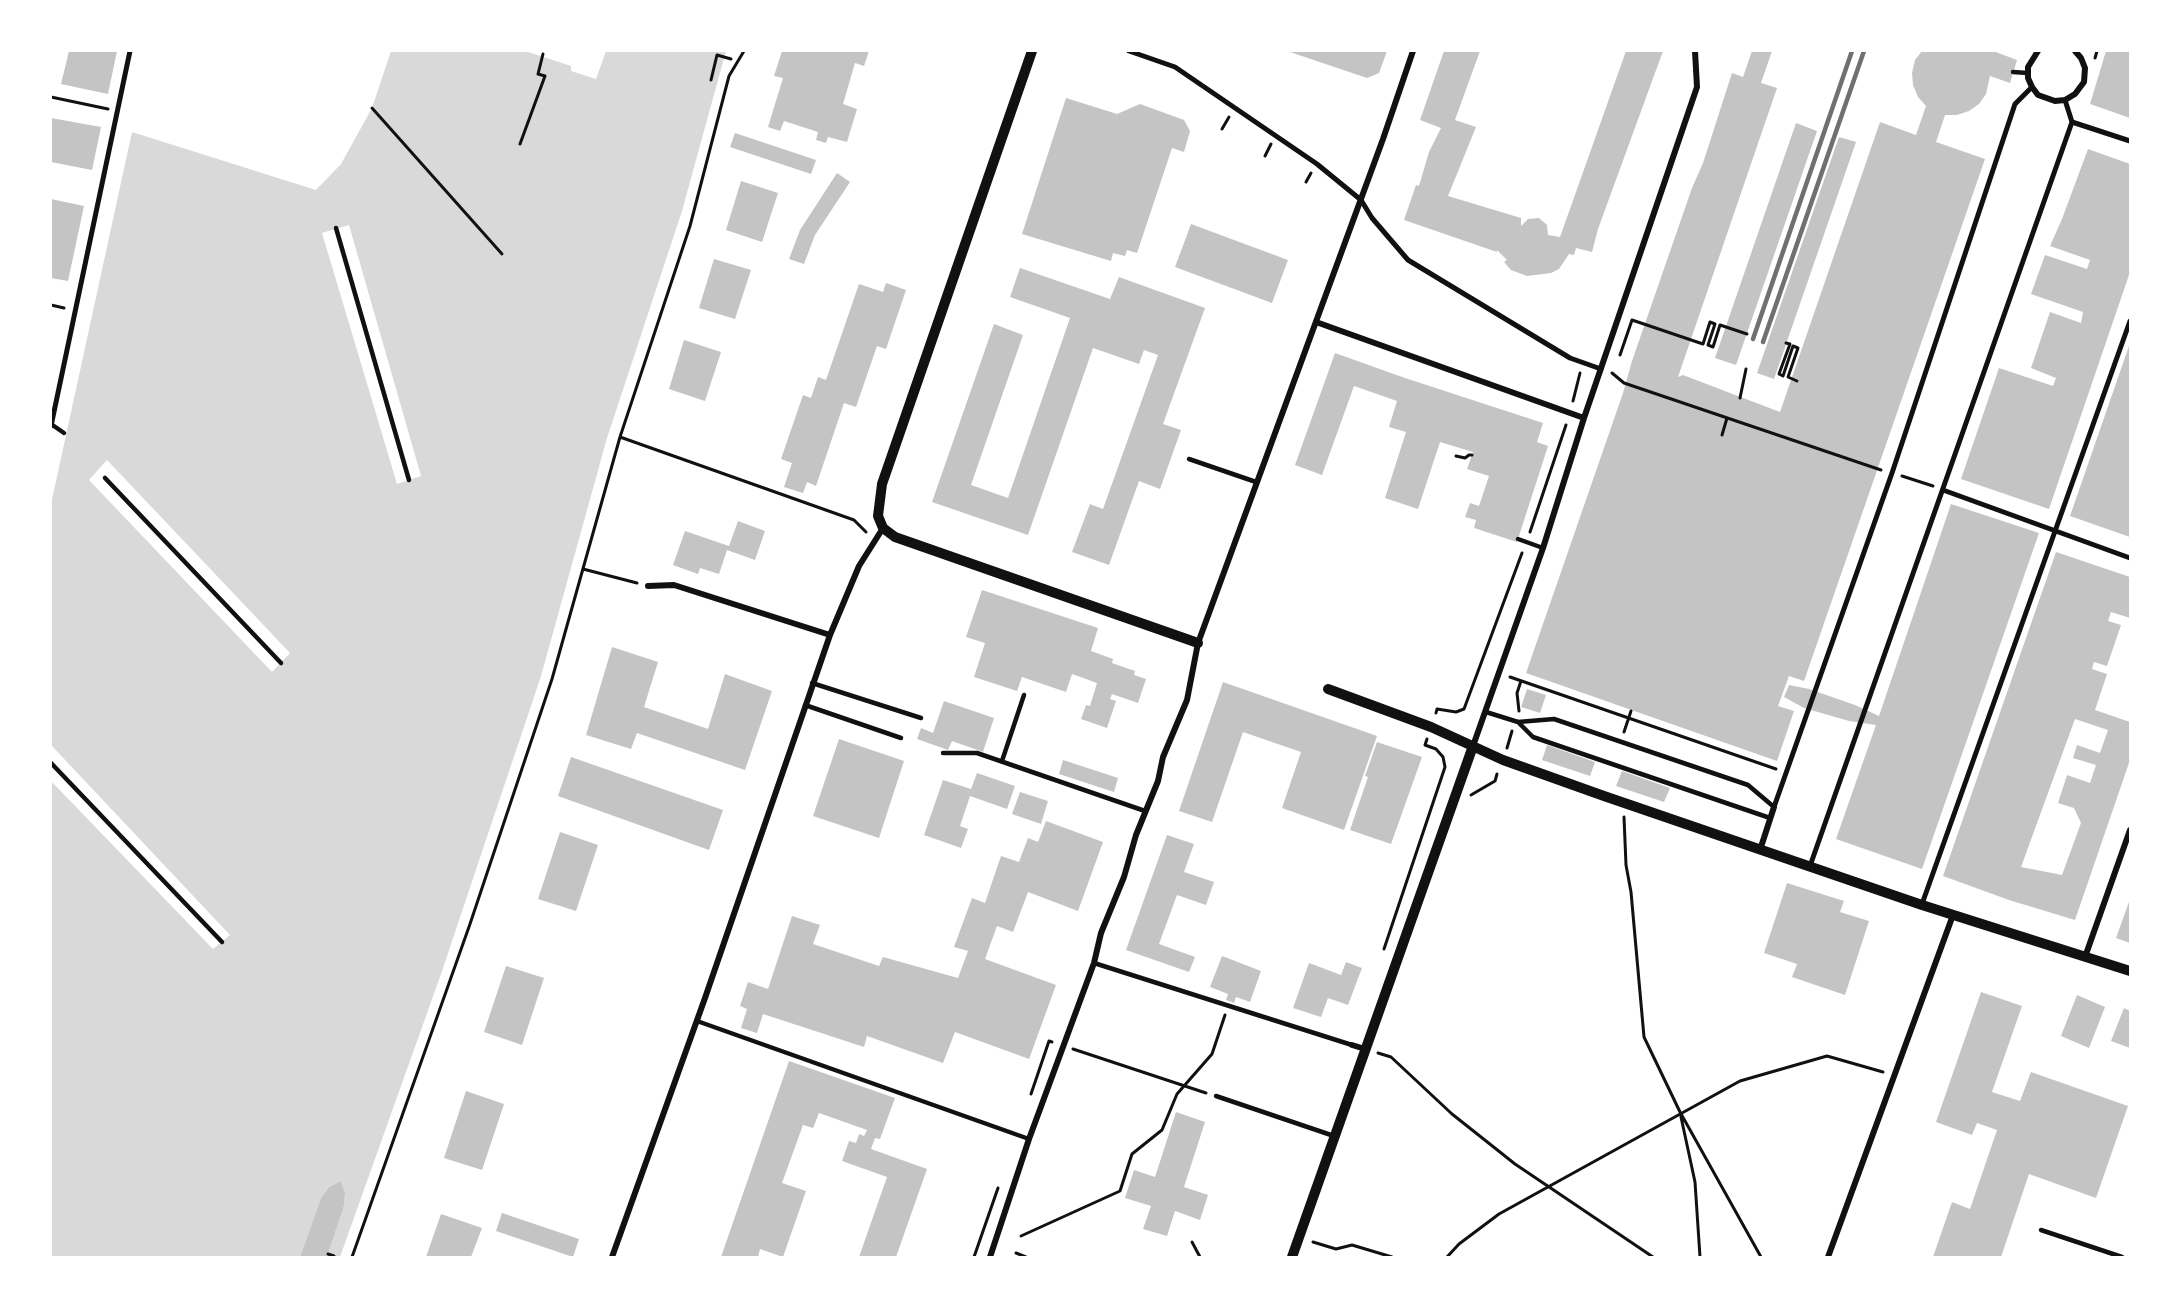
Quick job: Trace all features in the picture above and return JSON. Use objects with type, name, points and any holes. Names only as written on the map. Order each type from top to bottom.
[{"type":"street","points":[[51,424],[130,51]]},
{"type":"street","points":[[1032,51],[882,484],[878,516],[883,528],[895,537],[1198,643]]},
{"type":"street","points":[[1129,51],[1175,67],[1317,164],[1361,200],[1372,218],[1408,260],[1570,358],[1601,369]]},
{"type":"street","points":[[990,1257],[1029,1139],[1094,963],[1101,933],[1124,877],[1136,835],[1158,781],[1163,757],[1187,700],[1198,643],[1361,200],[1413,51]]},
{"type":"street","points":[[1292,1257],[1543,548],[1584,418],[1697,87],[1695,51]]},
{"type":"street","points":[[2038,51],[2028,67],[2032,87],[2038,95],[2055,101],[2065,100],[2075,94],[2084,82],[2085,68],[2075,51]]},
{"type":"street","points":[[1760,850],[1892,473],[2015,104],[2032,87]]},
{"type":"street","points":[[1810,866],[2072,122],[2065,100]]},
{"type":"street","points":[[2072,122],[2130,141]]},
{"type":"street","points":[[1922,905],[2130,321]]},
{"type":"street","points":[[1316,322],[1584,418]]},
{"type":"street","points":[[1943,490],[2130,558]]},
{"type":"street","points":[[612,1257],[697,1021],[812,683],[858,566],[883,528]]},
{"type":"street","points":[[648,586],[674,585],[830,635]]},
{"type":"street","points":[[1328,689],[1431,727],[1511,763],[1922,905],[2130,971]]},
{"type":"street","points":[[2085,957],[2130,830]]},
{"type":"street","points":[[1828,1257],[1953,915]]},
{"type":"street","points":[[1352,1045],[1365,1049]]},
{"type":"lane","points":[[2013,72],[2028,73]]},
{"type":"lane","points":[[336,228],[409,480]]},
{"type":"lane","points":[[51,424],[64,433]]},
{"type":"lane","points":[[1189,459],[1257,482]]},
{"type":"lane","points":[[105,478],[281,663]]},
{"type":"lane","points":[[1518,539],[1543,548]]},
{"type":"lane","points":[[812,683],[921,718]]},
{"type":"lane","points":[[1002,761],[1024,695]]},
{"type":"lane","points":[[805,705],[901,738]]},
{"type":"lane","points":[[1486,712],[1518,722],[1554,719],[1748,785],[1774,807]]},
{"type":"lane","points":[[1518,722],[1533,737],[1770,818]]},
{"type":"lane","points":[[943,753],[977,753],[1145,811]]},
{"type":"lane","points":[[51,763],[222,942]]},
{"type":"lane","points":[[1094,963],[1352,1045]]},
{"type":"lane","points":[[697,1021],[1029,1139]]},
{"type":"lane","points":[[1216,1096],[1334,1136]]},
{"type":"lane","points":[[2041,1230],[2122,1257]]},
{"type":"path","points":[[352,1257],[477,902],[552,679],[620,437],[690,226],[729,76],[744,51]]},
{"type":"path","points":[[520,144],[544,76],[538,74],[543,54]]},
{"type":"path","points":[[711,80],[717,55],[731,59]]},
{"type":"path","points":[[51,97],[105,108]]},
{"type":"path","points":[[372,108],[502,254]]},
{"type":"path","points":[[51,305],[62,308]]},
{"type":"path","points":[[1617,363],[1632,320],[1703,344],[1710,322],[1715,324],[1708,345],[1713,347],[1720,325],[1747,334]]},
{"type":"path","points":[[1786,343],[1790,344],[1779,374],[1783,376],[1793,346],[1798,348],[1788,377],[1797,381]]},
{"type":"path","points":[[1382,955],[1445,767],[1443,757],[1436,749],[1425,745],[1437,709],[1456,712],[1464,709],[1526,542],[1570,413],[1583,362]]},
{"type":"path","points":[[1601,369],[1614,373],[1624,383],[1943,490]]},
{"type":"path","points":[[1740,398],[1746,369]]},
{"type":"path","points":[[1722,435],[1727,418]]},
{"type":"path","points":[[620,437],[854,520],[874,541]]},
{"type":"path","points":[[1456,456],[1465,458],[1469,454],[1472,455]]},
{"type":"path","points":[[584,569],[648,586]]},
{"type":"path","points":[[1521,681],[1786,773]]},
{"type":"path","points":[[1627,803],[1622,821],[1644,1037],[1680,1112],[1761,1257]]},
{"type":"path","points":[[1022,1236],[1120,1191],[1132,1154],[1162,1130],[1177,1094],[1212,1054],[1228,1006]]},
{"type":"path","points":[[1086,1053],[1216,1096]]},
{"type":"path","points":[[1379,1054],[1390,1057],[1452,1114],[1548,1186],[1653,1257]]},
{"type":"path","points":[[1447,1257],[1459,1244],[1498,1214],[1740,1081],[1827,1056],[1893,1075]]},
{"type":"path","points":[[1680,1112],[1695,1182],[1700,1257]]},
{"type":"path","points":[[1298,1237],[1336,1249],[1352,1245],[1392,1257]]},
{"type":"path","points":[[1192,1242],[1200,1257]]},
{"type":"path","points":[[1016,1253],[1026,1257]]},
{"type":"path","points":[[328,1254],[335,1257]]},
{"type":"shaded area","points":[[391,51],[525,51],[571,66],[571,71],[596,79],[606,51],[726,51],[682,211],[607,438],[541,676],[441,974],[340,1257],[327,1257],[344,1206],[345,1193],[341,1181],[329,1187],[321,1198],[300,1257],[51,1257],[51,781],[213,949],[230,935],[51,745],[51,504],[132,132],[316,190],[341,164],[372,108]],"holes":[[[349,225],[421,476],[397,484],[322,233]],[[107,460],[290,653],[272,672],[89,480]]]},
{"type":"building","points":[[69,51],[117,51],[108,94],[61,84]]},
{"type":"building","points":[[782,51],[869,51],[864,66],[855,63],[843,104],[857,109],[847,142],[828,137],[826,143],[816,140],[818,132],[784,121],[780,131],[768,127],[783,78],[774,76]]},
{"type":"building","points":[[1287,51],[1387,51],[1379,73],[1367,78]]},
{"type":"building","points":[[1444,51],[1480,51],[1455,120],[1476,127],[1448,196],[1521,218],[1521,226],[1528,219],[1539,218],[1547,225],[1548,235],[1560,237],[1626,51],[1663,51],[1598,229],[1592,252],[1576,248],[1574,255],[1569,254],[1559,269],[1551,273],[1527,276],[1511,270],[1504,262],[1507,260],[1497,250],[1497,252],[1404,220],[1416,185],[1419,186],[1429,152],[1441,128],[1420,120]]},
{"type":"building","points":[[1752,51],[1772,51],[1761,83],[1777,88],[1678,377],[1683,375],[1780,412],[1880,122],[1916,135],[1926,106],[1918,97],[1913,85],[1912,73],[1915,60],[1922,51],[1993,51],[2017,60],[2010,83],[1990,76],[1986,94],[1979,104],[1957,115],[1945,115],[1936,142],[1985,159],[1804,681],[1789,676],[1778,706],[1794,711],[1777,761],[1526,673],[1732,73],[1743,77]]},
{"type":"building","points":[[2106,51],[2130,51],[2130,118],[2090,104]]},
{"type":"building","points":[[1066,98],[1117,114],[1140,104],[1184,120],[1190,131],[1184,152],[1172,148],[1137,253],[1127,250],[1125,256],[1113,253],[1111,261],[1022,234]]},
{"type":"building","points":[[51,118],[101,127],[92,170],[51,162]]},
{"type":"building","points":[[1796,123],[1817,131],[1736,365],[1715,358]]},
{"type":"building","points":[[735,133],[816,160],[811,174],[730,147]]},
{"type":"building","points":[[1839,137],[1856,142],[1774,379],[1757,373]]},
{"type":"building","points":[[2088,149],[2130,164],[2130,272],[2049,509],[1961,479],[1999,368],[2053,386],[2056,378],[2031,368],[2050,312],[2081,323],[2083,312],[2031,294],[2045,255],[2087,269],[2090,260],[2050,246]]},
{"type":"building","points":[[837,173],[850,182],[815,235],[804,264],[789,259],[800,230]]},
{"type":"building","points":[[741,181],[778,193],[762,242],[726,230]]},
{"type":"building","points":[[51,199],[84,206],[68,281],[51,278]]},
{"type":"building","points":[[1191,224],[1288,260],[1272,303],[1175,267]]},
{"type":"building","points":[[714,259],[751,270],[735,319],[699,308]]},
{"type":"building","points":[[1020,268],[1110,299],[1119,277],[1205,308],[1163,424],[1181,430],[1160,489],[1139,481],[1109,565],[1072,552],[1090,504],[1103,509],[1158,355],[1144,350],[1139,364],[1093,348],[1028,535],[932,502],[994,324],[1023,335],[971,485],[1008,498],[1070,318],[1010,297]]},
{"type":"building","points":[[886,283],[906,290],[886,349],[877,346],[856,407],[844,403],[816,486],[807,482],[803,493],[784,487],[792,463],[781,459],[803,395],[811,398],[818,377],[826,380],[859,284],[883,292]]},
{"type":"building","points":[[684,340],[721,352],[705,401],[669,389]]},
{"type":"building","points":[[2130,343],[2130,537],[2070,516]]},
{"type":"building","points":[[1335,353],[1543,423],[1537,442],[1548,446],[1517,542],[1474,528],[1476,520],[1465,517],[1470,503],[1479,506],[1489,476],[1467,469],[1473,452],[1440,442],[1418,509],[1385,498],[1406,432],[1389,427],[1397,401],[1354,386],[1322,475],[1295,465]]},
{"type":"building","points":[[1951,504],[2039,533],[1922,869],[1836,839],[1876,725],[1849,721],[1804,708],[1784,697],[1789,685],[1809,689],[1879,716]]},
{"type":"building","points":[[738,521],[765,531],[755,560],[727,550],[719,574],[700,568],[698,574],[673,565],[685,531],[729,546]]},
{"type":"building","points":[[2056,552],[2130,577],[2130,618],[2111,612],[2108,621],[2121,625],[2107,666],[2094,662],[2092,669],[2107,674],[2095,710],[2130,722],[2130,760],[2075,920],[2009,900],[1943,876]],"holes":[[[2075,719],[2108,730],[2100,753],[2077,745],[2073,758],[2096,765],[2090,783],[2067,775],[2058,803],[2074,808],[2081,823],[2062,875],[2021,867]]]},
{"type":"building","points":[[982,590],[1098,628],[1091,651],[1113,659],[1112,663],[1135,671],[1134,675],[1146,679],[1138,703],[1112,694],[1110,699],[1116,701],[1107,728],[1081,719],[1086,705],[1090,706],[1097,683],[1072,674],[1066,692],[1022,677],[1017,691],[974,677],[985,643],[966,637]]},
{"type":"building","points":[[612,647],[658,662],[644,707],[708,729],[725,674],[772,691],[745,770],[637,733],[631,749],[586,735]]},
{"type":"building","points":[[1223,682],[1377,736],[1344,830],[1282,808],[1301,752],[1243,732],[1212,822],[1179,811]]},
{"type":"building","points":[[1527,689],[1546,695],[1540,713],[1521,707]]},
{"type":"building","points":[[944,701],[994,718],[983,752],[952,741],[948,750],[917,739],[921,728],[933,733]]},
{"type":"building","points":[[839,739],[904,761],[879,838],[813,816]]},
{"type":"building","points":[[1377,742],[1422,757],[1391,844],[1350,830]]},
{"type":"building","points":[[1547,745],[1595,762],[1590,776],[1542,760]]},
{"type":"building","points":[[571,757],[723,810],[709,850],[558,796]]},
{"type":"building","points":[[1063,760],[1118,778],[1114,792],[1059,774]]},
{"type":"building","points":[[1622,771],[1670,788],[1664,802],[1616,786]]},
{"type":"building","points":[[977,773],[1015,786],[1007,809],[970,796],[960,826],[968,829],[961,848],[924,835],[943,780],[971,789]]},
{"type":"building","points":[[1020,792],[1048,801],[1041,824],[1012,814]]},
{"type":"building","points":[[1046,821],[1103,842],[1078,911],[1028,892],[1013,932],[997,926],[985,959],[1056,985],[1029,1059],[955,1032],[943,1063],[867,1036],[864,1047],[763,1014],[757,1033],[741,1028],[747,1009],[740,1006],[748,982],[768,989],[792,916],[820,925],[813,944],[879,966],[883,957],[958,978],[968,951],[954,947],[972,898],[985,903],[1001,856],[1019,862],[1028,838],[1038,842]]},
{"type":"building","points":[[560,832],[598,845],[576,911],[538,899]]},
{"type":"building","points":[[1167,835],[1194,844],[1184,872],[1214,882],[1206,905],[1177,895],[1159,944],[1195,957],[1189,972],[1126,950]]},
{"type":"building","points":[[1787,883],[1844,901],[1840,912],[1869,921],[1845,995],[1792,977],[1797,964],[1764,953]]},
{"type":"building","points":[[2130,899],[2130,943],[2116,938]]},
{"type":"building","points":[[1222,956],[1261,971],[1250,1002],[1236,997],[1234,1003],[1226,1000],[1228,994],[1210,987]]},
{"type":"building","points":[[1346,962],[1362,968],[1348,1005],[1328,998],[1321,1017],[1293,1008],[1309,963],[1341,975]]},
{"type":"building","points":[[506,966],[544,978],[522,1045],[484,1032]]},
{"type":"building","points":[[1981,992],[2022,1006],[1992,1092],[2020,1101],[2031,1072],[2128,1106],[2096,1198],[2029,1174],[2001,1257],[1933,1257],[1952,1202],[1970,1209],[1997,1130],[1977,1123],[1972,1135],[1936,1122]]},
{"type":"building","points":[[2077,995],[2105,1007],[2089,1048],[2061,1036]]},
{"type":"building","points":[[2124,1008],[2130,1011],[2130,1048],[2111,1041]]},
{"type":"building","points":[[789,1061],[895,1098],[880,1139],[875,1138],[871,1149],[927,1169],[896,1257],[859,1257],[887,1177],[842,1161],[849,1141],[856,1143],[859,1134],[864,1136],[867,1130],[819,1113],[813,1128],[803,1125],[782,1183],[806,1191],[783,1257],[760,1249],[758,1257],[721,1257]]},
{"type":"building","points":[[466,1091],[504,1104],[482,1170],[444,1158]]},
{"type":"building","points":[[1176,1112],[1205,1122],[1184,1187],[1208,1195],[1200,1220],[1175,1211],[1167,1236],[1143,1229],[1151,1206],[1125,1198],[1134,1170],[1155,1177]]},
{"type":"building","points":[[341,1181],[345,1193],[344,1206],[327,1257],[300,1257],[321,1198],[329,1187]]},
{"type":"building","points":[[502,1213],[579,1239],[573,1257],[496,1231]]},
{"type":"building","points":[[441,1214],[482,1228],[471,1257],[426,1257]]},
{"type":"railway","points":[[1753,339],[1852,51]]},
{"type":"railway","points":[[1763,342],[1864,51]]}]
